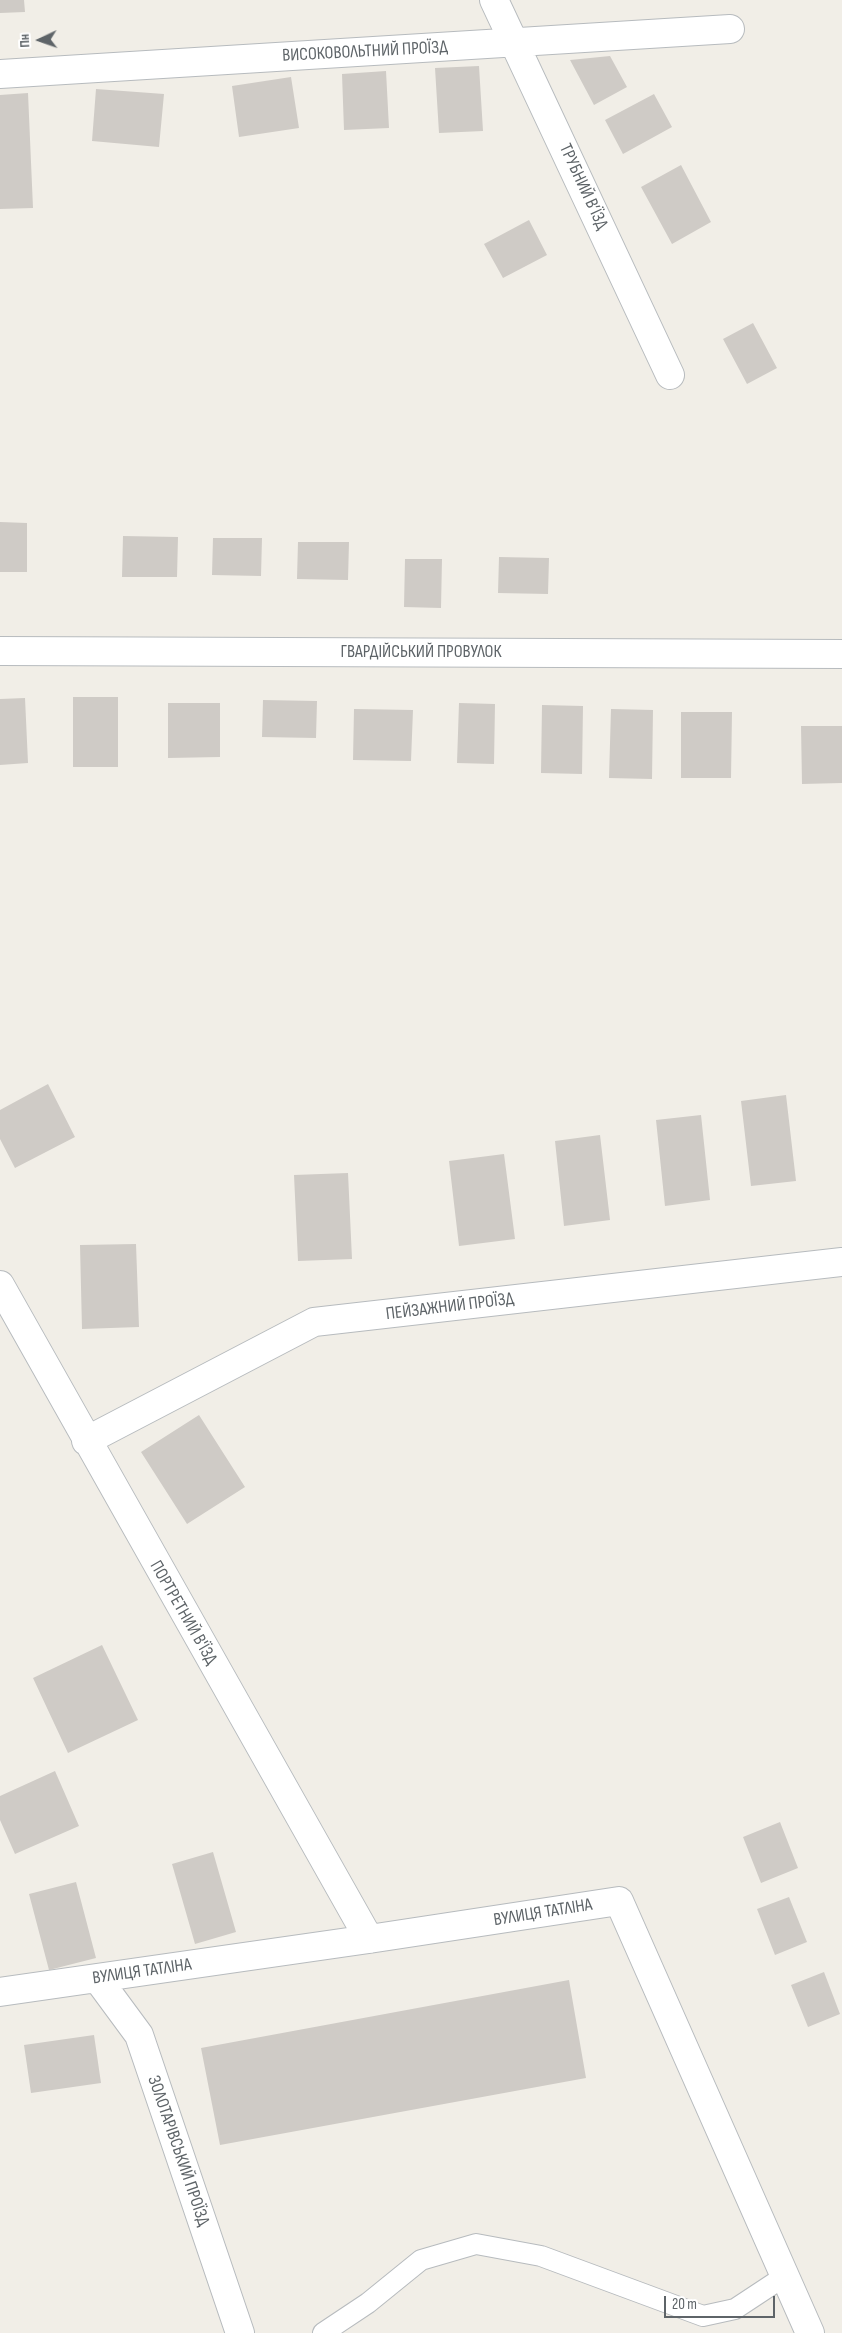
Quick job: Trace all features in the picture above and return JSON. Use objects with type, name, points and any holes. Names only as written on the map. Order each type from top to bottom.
[{"type":"street","name":"ТРУБНИЙ В’ЇЗД","points":[[494,0],[670,375]]},
{"type":"street","name":"ВИСОКОВОЛЬТНИЙ ПРОЇЗД","points":[[0,74],[516,44],[730,29]]},
{"type":"street","name":"ГВАРДІЙСЬКИЙ ПРОВУЛОК","points":[[0,651],[842,654]]},
{"type":"street","name":"ПЕЙЗАЖНИЙ ПРОЇЗД","points":[[86,1441],[314,1322],[842,1262]]},
{"type":"street","name":"ПОРТРЕТНИЙ В'ЇЗД","points":[[0,1285],[86,1441],[369,1939]]},
{"type":"street","name":"ВУЛИЦЯ ТАТЛІНА","points":[[0,1992],[619,1901],[810,2333]]},
{"type":"street","name":"ЗОЛОТАРІВСЬКИЙ ПРОЇЗД","points":[[98,1978],[139,2035],[240,2333]]},
{"type":"lane","points":[[323,2333],[368,2303],[421,2260],[476,2244],[541,2256],[703,2316],[735,2309],[785,2276]]},
{"type":"building","points":[[0,0],[24,0],[25,12],[0,13]]},
{"type":"building","points":[[610,56],[627,87],[594,105],[570,60]]},
{"type":"building","points":[[479,66],[483,131],[439,133],[435,68]]},
{"type":"building","points":[[386,71],[389,128],[344,130],[342,74]]},
{"type":"building","points":[[291,77],[299,128],[239,137],[232,86]]},
{"type":"building","points":[[96,89],[164,94],[159,147],[92,141]]},
{"type":"building","points":[[28,93],[33,208],[0,209],[0,95]]},
{"type":"building","points":[[654,94],[672,127],[623,154],[605,120]]},
{"type":"building","points":[[681,165],[711,222],[672,244],[641,187]]},
{"type":"building","points":[[529,220],[547,255],[503,278],[484,244]]},
{"type":"building","points":[[753,323],[777,368],[747,384],[723,339]]},
{"type":"building","points":[[0,522],[27,523],[27,572],[0,572]]},
{"type":"building","points":[[123,536],[178,537],[177,577],[122,577]]},
{"type":"building","points":[[213,538],[262,538],[261,576],[212,575]]},
{"type":"building","points":[[298,542],[349,542],[348,580],[297,579]]},
{"type":"building","points":[[499,557],[549,558],[548,594],[498,593]]},
{"type":"building","points":[[405,559],[442,559],[441,608],[404,607]]},
{"type":"building","points":[[73,697],[118,697],[118,767],[73,767]]},
{"type":"building","points":[[25,698],[28,763],[0,765],[0,699]]},
{"type":"building","points":[[263,700],[317,701],[316,738],[262,737]]},
{"type":"building","points":[[168,703],[220,703],[220,757],[168,758]]},
{"type":"building","points":[[459,703],[495,704],[494,764],[457,763]]},
{"type":"building","points":[[542,705],[583,706],[582,774],[541,773]]},
{"type":"building","points":[[354,709],[413,710],[411,761],[353,760]]},
{"type":"building","points":[[611,709],[653,710],[652,779],[609,778]]},
{"type":"building","points":[[681,712],[732,712],[731,778],[681,778]]},
{"type":"building","points":[[801,726],[842,726],[842,783],[802,784]]},
{"type":"building","points":[[48,1084],[75,1137],[15,1168],[0,1139],[0,1110]]},
{"type":"building","points":[[786,1095],[796,1181],[751,1186],[741,1101]]},
{"type":"building","points":[[701,1115],[710,1200],[665,1206],[656,1120]]},
{"type":"building","points":[[600,1135],[610,1220],[564,1226],[555,1141]]},
{"type":"building","points":[[504,1154],[515,1239],[459,1246],[449,1161]]},
{"type":"building","points":[[348,1173],[352,1259],[298,1261],[294,1175]]},
{"type":"building","points":[[136,1244],[139,1327],[82,1329],[80,1245]]},
{"type":"building","points":[[199,1415],[245,1487],[187,1524],[141,1452]]},
{"type":"building","points":[[102,1645],[138,1720],[68,1753],[33,1678]]},
{"type":"building","points":[[55,1771],[79,1826],[15,1854],[0,1820],[0,1796]]},
{"type":"building","points":[[780,1822],[798,1868],[761,1883],[743,1837]]},
{"type":"building","points":[[213,1852],[236,1932],[195,1944],[172,1864]]},
{"type":"building","points":[[76,1882],[96,1958],[49,1970],[29,1894]]},
{"type":"building","points":[[789,1897],[807,1942],[775,1955],[757,1909]]},
{"type":"building","points":[[824,1972],[840,2014],[808,2027],[791,1985]]},
{"type":"building","points":[[569,1980],[586,2078],[220,2145],[201,2048]]},
{"type":"building","points":[[94,2035],[101,2083],[31,2093],[24,2045]]}]
